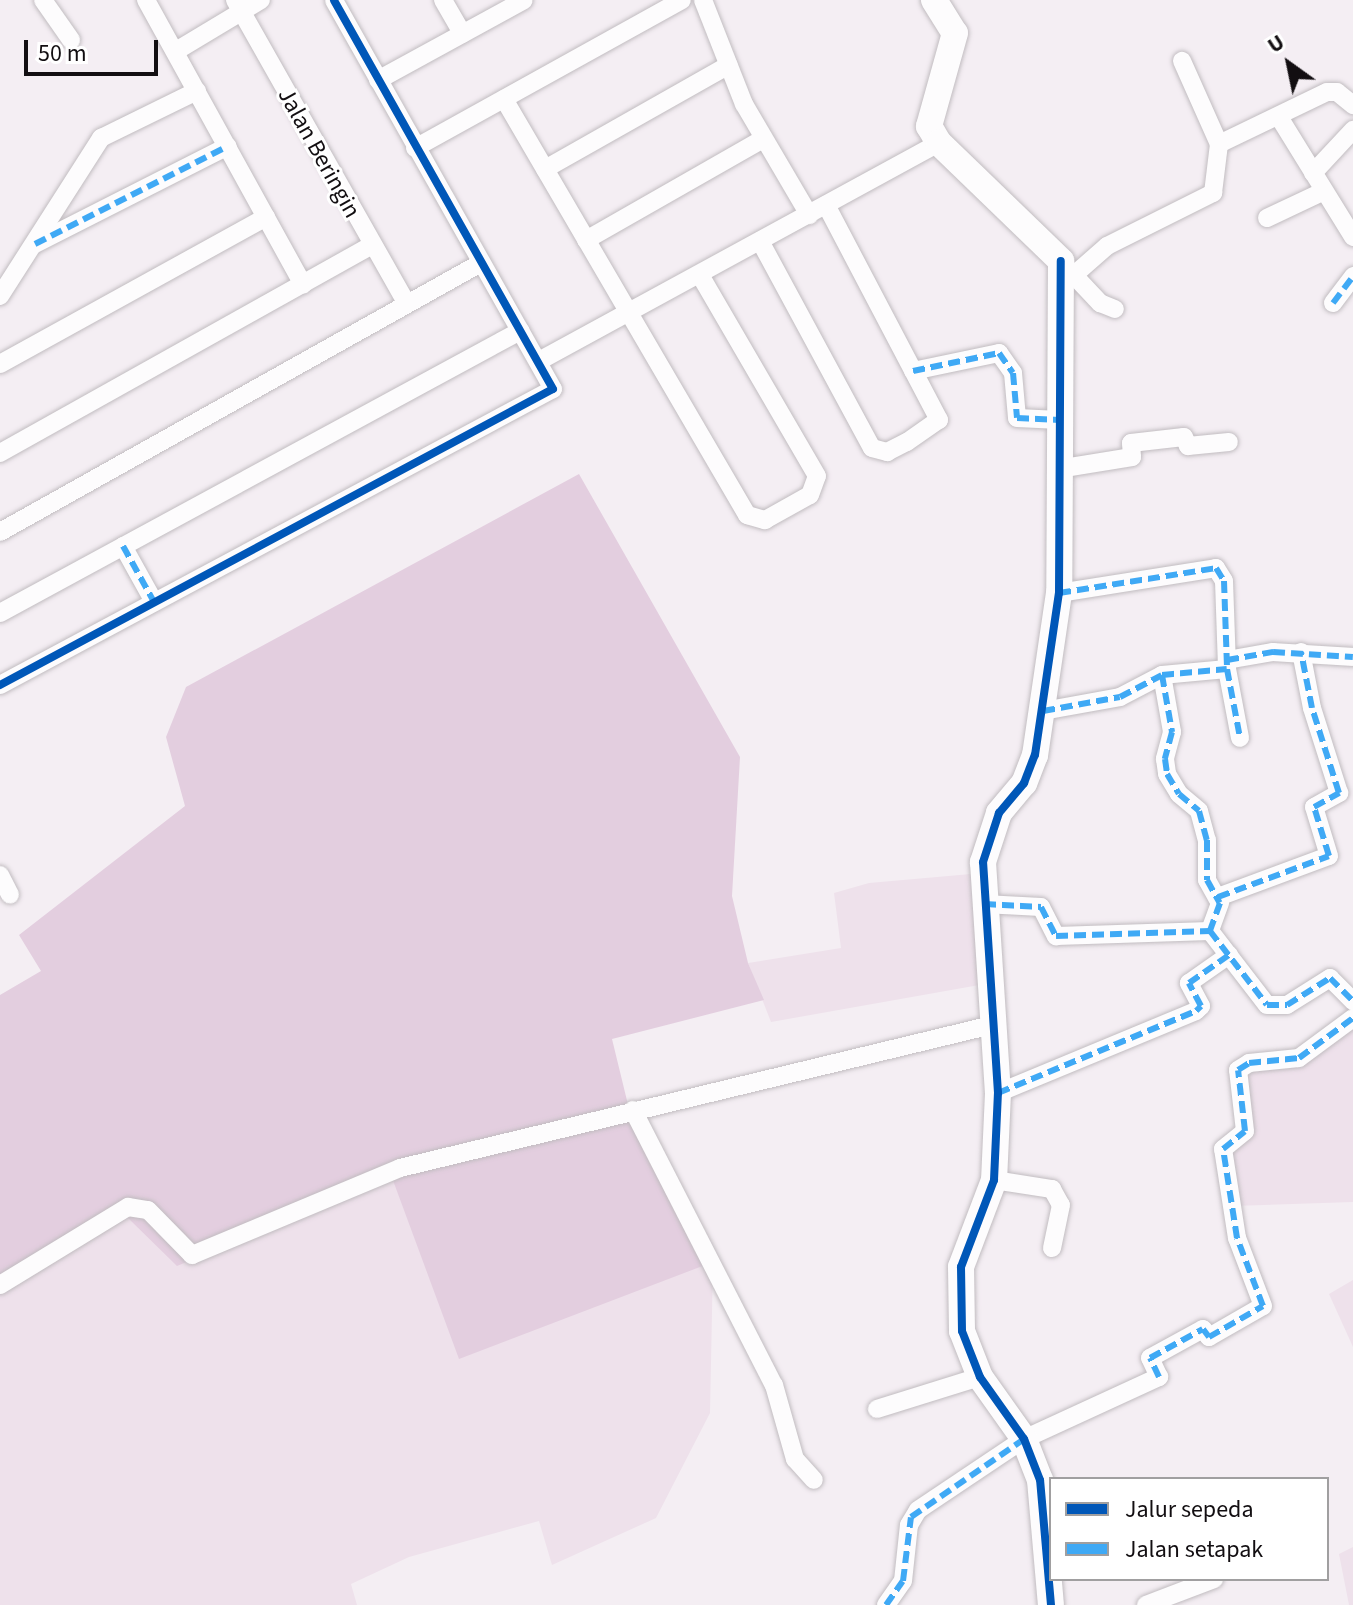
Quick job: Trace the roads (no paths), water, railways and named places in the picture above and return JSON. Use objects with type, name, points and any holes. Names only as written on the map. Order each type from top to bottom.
[{"type":"street","points":[[43,0],[71,40]]},
{"type":"street","points":[[146,0],[303,284]]},
{"type":"street","points":[[176,51],[238,6],[261,0]]},
{"type":"street","points":[[0,685],[553,389],[479,264],[334,0]]},
{"type":"street","points":[[443,0],[463,34]]},
{"type":"street","points":[[378,80],[523,0]]},
{"type":"street","points":[[415,148],[682,0]]},
{"type":"street","points":[[703,0],[763,139],[809,215]]},
{"type":"street","points":[[934,0],[955,33],[928,117],[939,143],[1100,303],[1115,309]]},
{"type":"street","name":"Jalan Beringin","points":[[238,6],[370,246],[407,304]]},
{"type":"street","points":[[1068,268],[1213,193],[1219,144],[1182,61]]},
{"type":"street","points":[[545,169],[729,65]]},
{"type":"street","points":[[0,296],[101,138],[197,91]]},
{"type":"street","points":[[1219,144],[1327,92],[1337,92],[1353,105]]},
{"type":"street","points":[[504,99],[747,515],[765,520],[814,491],[817,476],[700,275]]},
{"type":"street","points":[[1279,117],[1353,237]]},
{"type":"street","points":[[1313,173],[1353,130]]},
{"type":"street","points":[[586,240],[763,139]]},
{"type":"street","points":[[539,361],[939,143]]},
{"type":"street","points":[[35,244],[228,146]]},
{"type":"street","points":[[1267,218],[1324,191]]},
{"type":"street","points":[[760,241],[878,453],[939,420],[826,205]]},
{"type":"street","points":[[0,364],[266,217]]},
{"type":"street","points":[[0,453],[370,246]]},
{"type":"street","points":[[0,532],[479,264]]},
{"type":"street","points":[[1049,1580],[1042,1492],[1024,1439],[980,1377],[962,1331],[961,1267],[994,1180],[998,1093],[996,1024],[984,904],[988,836],[999,813],[1024,783],[1043,711],[1059,593],[1058,469],[1068,268]]},
{"type":"street","points":[[1333,303],[1353,276]]},
{"type":"street","points":[[0,613],[520,331]]},
{"type":"street","points":[[913,371],[999,353],[1013,373],[1017,418],[1060,420]]},
{"type":"street","points":[[1058,469],[1132,457],[1131,443],[1184,437],[1188,446],[1229,442]]},
{"type":"street","points":[[123,546],[154,602]]},
{"type":"street","points":[[1059,593],[1216,568],[1224,581],[1227,665],[1240,738]]},
{"type":"street","points":[[1043,711],[1120,697],[1162,675],[1301,652],[1353,657]]},
{"type":"street","points":[[1218,897],[1329,856],[1314,807],[1339,793],[1312,708],[1301,652]]},
{"type":"street","points":[[1162,675],[1172,732],[1165,759],[1167,774],[1179,794],[1199,811],[1207,840],[1203,864],[1218,897],[1220,911],[1210,931]]},
{"type":"street","points":[[0,875],[10,895]]},
{"type":"street","points":[[984,904],[1041,907],[1056,936],[1210,931]]},
{"type":"street","points":[[1210,931],[1273,1007],[1287,1005],[1330,978],[1353,1001]]},
{"type":"street","points":[[998,1093],[1196,1011],[1201,1006],[1189,983],[1229,955]]},
{"type":"street","points":[[886,1605],[903,1581],[911,1517],[1024,1439],[1159,1377],[1150,1358],[1203,1329],[1209,1337],[1263,1306],[1237,1238],[1223,1149],[1245,1131],[1238,1070],[1249,1063],[1299,1058],[1353,1018]]},
{"type":"street","points":[[0,1285],[128,1207],[148,1210],[192,1255],[400,1168],[633,1110],[770,1082],[996,1024]]},
{"type":"street","points":[[633,1110],[774,1385],[795,1459],[814,1480]]},
{"type":"street","points":[[994,1180],[1052,1189],[1061,1205],[1052,1248]]},
{"type":"street","points":[[877,1409],[980,1377]]},
{"type":"street","points":[[1049,1581],[1051,1605]]},
{"type":"street","points":[[1146,1605],[1209,1581]]}]
